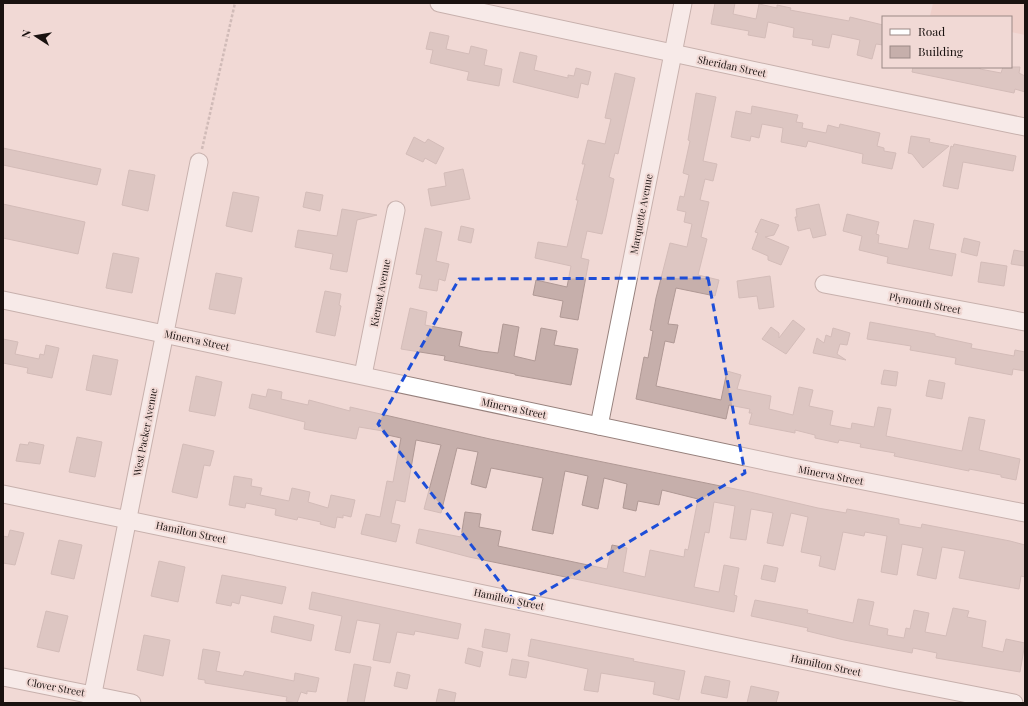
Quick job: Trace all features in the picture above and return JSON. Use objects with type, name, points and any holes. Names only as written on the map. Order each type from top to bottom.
[{"type":"street","name":"Sheridan Street","points":[[439,3],[1025,127]]},
{"type":"street","name":"Marquette Avenue","points":[[599,426],[683,3]]},
{"type":"street","name":"West Packer Avenue","points":[[92,699],[199,162]]},
{"type":"street","name":"Kienast Avenue","points":[[363,375],[396,210]]},
{"type":"street","name":"Plymouth Street","points":[[824,284],[1025,322]]},
{"type":"street","name":"Minerva Street","points":[[3,300],[165,333],[801,469],[1025,513]]},
{"type":"street","name":"Hamilton Street","points":[[3,494],[1014,703]]},
{"type":"street","name":"Clover Street","points":[[3,677],[92,699],[132,703]]},
{"type":"path","points":[[199,162],[235,3]]},
{"type":"highlighted area","points":[[708,278],[745,473],[519,607],[378,424],[459,279]]},
{"type":"shaded area","points":[[933,3],[1025,3],[1025,35],[1012,32],[1012,16],[930,16]]},
{"type":"building","points":[[715,3],[735,3],[733,14],[756,19],[759,4],[777,8],[777,5],[791,8],[790,10],[849,21],[850,17],[882,25],[882,45],[876,44],[872,59],[857,55],[860,40],[832,34],[829,48],[812,45],[813,40],[793,37],[794,28],[768,22],[765,38],[748,35],[749,31],[711,24]]},
{"type":"building","points":[[430,32],[449,36],[446,49],[469,54],[471,46],[487,50],[484,65],[502,69],[499,86],[467,80],[469,72],[430,63],[433,50],[426,49]]},
{"type":"building","points":[[520,52],[537,56],[534,70],[568,78],[568,75],[574,76],[576,68],[591,72],[588,85],[581,83],[578,98],[513,82]]},
{"type":"building","points":[[1020,67],[1019,73],[1025,76],[1025,92],[1015,89],[1014,93],[912,72],[913,68],[980,68],[1001,73],[1003,68]]},
{"type":"building","points":[[615,73],[635,78],[618,154],[615,153],[609,177],[614,179],[606,217],[602,234],[587,231],[581,258],[589,260],[578,320],[560,317],[563,301],[533,295],[536,280],[567,287],[571,266],[535,258],[538,242],[567,247],[578,200],[576,200],[585,164],[582,164],[588,140],[605,144],[611,119],[605,118]]},
{"type":"building","points":[[696,93],[716,97],[703,161],[717,164],[713,181],[705,179],[700,200],[709,202],[701,237],[707,239],[698,275],[719,280],[715,296],[676,288],[668,324],[678,325],[674,343],[665,341],[656,386],[721,400],[727,371],[741,375],[737,389],[771,396],[769,409],[793,415],[799,387],[813,390],[809,406],[833,411],[830,425],[851,429],[852,423],[874,427],[878,407],[891,409],[886,436],[962,451],[969,417],[985,420],[979,450],[1020,459],[1016,480],[1001,477],[1001,475],[969,469],[969,471],[894,456],[895,453],[860,447],[861,444],[839,440],[838,443],[815,438],[815,435],[795,430],[795,433],[749,424],[752,413],[749,413],[750,409],[729,405],[726,419],[636,399],[644,357],[648,358],[653,331],[650,330],[656,298],[670,243],[687,247],[692,224],[684,222],[686,212],[677,210],[680,196],[684,197],[689,175],[683,173],[690,141],[688,140]]},
{"type":"building","points":[[752,106],[798,115],[796,122],[803,123],[802,128],[826,133],[828,125],[839,128],[840,124],[880,133],[877,146],[884,148],[884,151],[896,153],[892,169],[862,163],[863,154],[808,141],[806,147],[781,142],[783,128],[762,124],[759,138],[751,136],[750,141],[731,137],[736,111],[751,114]]},
{"type":"building","points":[[911,136],[930,139],[929,142],[949,146],[923,168],[912,154],[908,153]]},
{"type":"building","points":[[414,137],[425,143],[428,139],[444,148],[436,164],[425,158],[423,162],[406,154]]},
{"type":"building","points":[[954,144],[1016,156],[1013,171],[963,162],[958,189],[943,186],[951,146],[953,147]]},
{"type":"building","points":[[3,148],[101,169],[97,185],[3,165]]},
{"type":"building","points":[[463,169],[470,199],[431,206],[428,189],[446,186],[444,173]]},
{"type":"building","points":[[129,170],[155,175],[148,211],[122,205]]},
{"type":"building","points":[[233,192],[259,197],[252,232],[226,226]]},
{"type":"building","points":[[306,192],[323,195],[320,211],[303,207]]},
{"type":"building","points":[[3,204],[85,222],[78,254],[3,238]]},
{"type":"building","points":[[819,204],[826,235],[813,238],[810,228],[798,231],[795,217],[797,217],[796,209]]},
{"type":"building","points":[[342,209],[377,215],[357,220],[347,272],[330,269],[333,254],[295,247],[298,230],[337,236]]},
{"type":"building","points":[[847,214],[879,222],[876,234],[879,235],[878,243],[908,249],[914,220],[934,224],[929,249],[956,254],[952,276],[887,263],[888,257],[859,250],[862,236],[843,231]]},
{"type":"building","points":[[761,219],[779,225],[774,235],[765,237],[789,247],[781,265],[768,260],[768,256],[752,249],[758,233],[755,232]]},
{"type":"building","points":[[461,226],[474,229],[471,243],[458,240]]},
{"type":"building","points":[[425,228],[442,232],[436,261],[449,264],[445,281],[439,279],[437,291],[419,288],[422,275],[416,274]]},
{"type":"building","points":[[964,238],[980,242],[977,256],[961,252]]},
{"type":"building","points":[[1014,250],[1025,252],[1024,266],[1011,264]]},
{"type":"building","points":[[113,253],[139,258],[132,293],[106,288]]},
{"type":"building","points":[[981,262],[1007,266],[1004,286],[978,282]]},
{"type":"building","points":[[216,273],[242,278],[235,314],[209,309]]},
{"type":"building","points":[[770,276],[774,307],[759,309],[757,296],[739,298],[737,281]]},
{"type":"building","points":[[325,291],[341,294],[339,305],[341,306],[335,336],[316,332]]},
{"type":"building","points":[[410,308],[427,312],[425,325],[462,332],[459,346],[482,351],[498,353],[503,324],[519,327],[514,356],[535,361],[541,328],[557,331],[554,345],[578,349],[571,385],[444,360],[445,356],[401,349]]},
{"type":"building","points":[[793,320],[805,329],[786,354],[762,339],[771,327],[779,333],[779,338]]},
{"type":"building","points":[[870,322],[935,334],[935,336],[972,344],[971,348],[1014,356],[1015,350],[1025,352],[1025,371],[1013,369],[1012,375],[955,364],[956,358],[910,350],[911,346],[867,339]]},
{"type":"building","points":[[833,328],[850,333],[847,345],[840,344],[837,354],[846,360],[813,353],[817,338],[824,343],[826,335],[831,337]]},
{"type":"building","points":[[3,339],[18,342],[15,354],[39,359],[40,354],[44,355],[46,345],[59,348],[52,378],[27,373],[28,368],[3,363]]},
{"type":"building","points":[[93,355],[118,360],[111,395],[86,390]]},
{"type":"building","points":[[884,370],[898,372],[896,386],[881,384]]},
{"type":"building","points":[[196,376],[222,382],[215,416],[189,411]]},
{"type":"building","points":[[929,380],[945,383],[942,399],[926,396]]},
{"type":"building","points":[[268,389],[282,392],[281,399],[308,405],[309,400],[350,411],[350,407],[490,439],[750,492],[818,508],[846,513],[847,509],[899,519],[899,524],[921,528],[922,524],[1010,541],[1025,545],[1025,577],[1021,576],[1019,589],[959,578],[965,551],[942,547],[936,579],[917,575],[923,548],[902,544],[897,575],[881,572],[887,536],[865,532],[864,536],[843,532],[835,570],[819,566],[821,556],[801,552],[808,517],[791,513],[783,546],[767,543],[773,513],[751,509],[746,540],[730,538],[735,506],[714,502],[709,533],[705,532],[694,587],[719,592],[724,565],[739,568],[734,595],[737,596],[734,612],[469,557],[416,543],[419,529],[461,537],[465,512],[481,514],[479,527],[501,531],[498,546],[607,569],[612,545],[627,548],[623,572],[645,577],[650,550],[684,557],[685,549],[688,550],[698,499],[662,490],[659,505],[638,501],[636,511],[623,508],[627,484],[604,478],[598,509],[582,505],[588,476],[565,471],[553,534],[532,530],[543,478],[491,468],[486,488],[471,484],[478,452],[457,448],[441,513],[424,509],[441,445],[416,440],[405,502],[396,500],[391,523],[400,525],[396,542],[361,534],[366,514],[380,517],[387,481],[393,482],[401,438],[383,434],[383,431],[359,427],[356,439],[318,432],[304,429],[305,422],[249,408],[252,394],[266,397]]},
{"type":"building","points":[[77,437],[102,442],[95,477],[69,472]]},
{"type":"building","points":[[29,442],[44,445],[40,464],[16,461],[20,444],[28,445]]},
{"type":"building","points":[[183,444],[214,451],[210,466],[204,465],[197,498],[172,492]]},
{"type":"building","points":[[234,476],[252,479],[251,486],[262,488],[260,495],[289,501],[292,488],[310,492],[308,502],[328,508],[331,495],[355,500],[351,517],[343,515],[343,518],[337,517],[335,528],[320,524],[321,522],[298,517],[297,520],[275,515],[276,509],[246,503],[245,508],[229,505]]},
{"type":"building","points":[[10,530],[24,533],[15,565],[3,563],[3,536],[8,537]]},
{"type":"building","points":[[59,540],[82,545],[74,579],[51,574]]},
{"type":"building","points":[[159,561],[185,567],[178,602],[151,596]]},
{"type":"building","points":[[764,565],[778,568],[775,582],[761,579]]},
{"type":"building","points":[[222,575],[286,587],[282,604],[241,595],[239,604],[232,602],[231,606],[216,603]]},
{"type":"building","points":[[312,592],[461,624],[458,639],[415,631],[414,635],[397,632],[390,663],[373,660],[380,624],[357,620],[350,653],[335,650],[342,616],[309,609]]},
{"type":"building","points":[[858,599],[874,602],[869,625],[888,629],[887,635],[904,638],[906,628],[910,629],[914,610],[929,613],[925,632],[946,636],[953,608],[969,611],[967,617],[986,621],[982,647],[1003,652],[1006,639],[1025,643],[1020,672],[936,658],[937,653],[913,648],[912,653],[844,640],[807,631],[808,628],[751,616],[755,600],[808,610],[807,613],[853,623]]},
{"type":"building","points":[[46,611],[68,616],[59,652],[37,647]]},
{"type":"building","points":[[274,616],[314,625],[311,641],[271,632]]},
{"type":"building","points":[[485,629],[510,634],[507,652],[482,647]]},
{"type":"building","points":[[144,635],[170,640],[163,676],[137,670]]},
{"type":"building","points":[[531,639],[634,659],[633,661],[685,671],[679,700],[653,694],[655,682],[601,673],[598,692],[584,690],[588,669],[528,656]]},
{"type":"building","points":[[468,648],[483,652],[480,667],[465,663]]},
{"type":"building","points":[[203,649],[220,652],[216,671],[243,676],[245,671],[294,681],[295,673],[319,678],[316,692],[307,691],[307,694],[301,692],[297,703],[286,701],[287,697],[205,683],[205,680],[198,679]]},
{"type":"building","points":[[512,659],[529,662],[526,678],[509,675]]},
{"type":"building","points":[[354,664],[371,667],[364,703],[347,703]]},
{"type":"building","points":[[397,672],[410,675],[407,689],[394,686]]},
{"type":"building","points":[[705,676],[730,681],[727,698],[701,693]]},
{"type":"building","points":[[751,686],[779,692],[776,703],[747,703]]},
{"type":"building","points":[[439,689],[456,693],[454,703],[436,703]]}]
